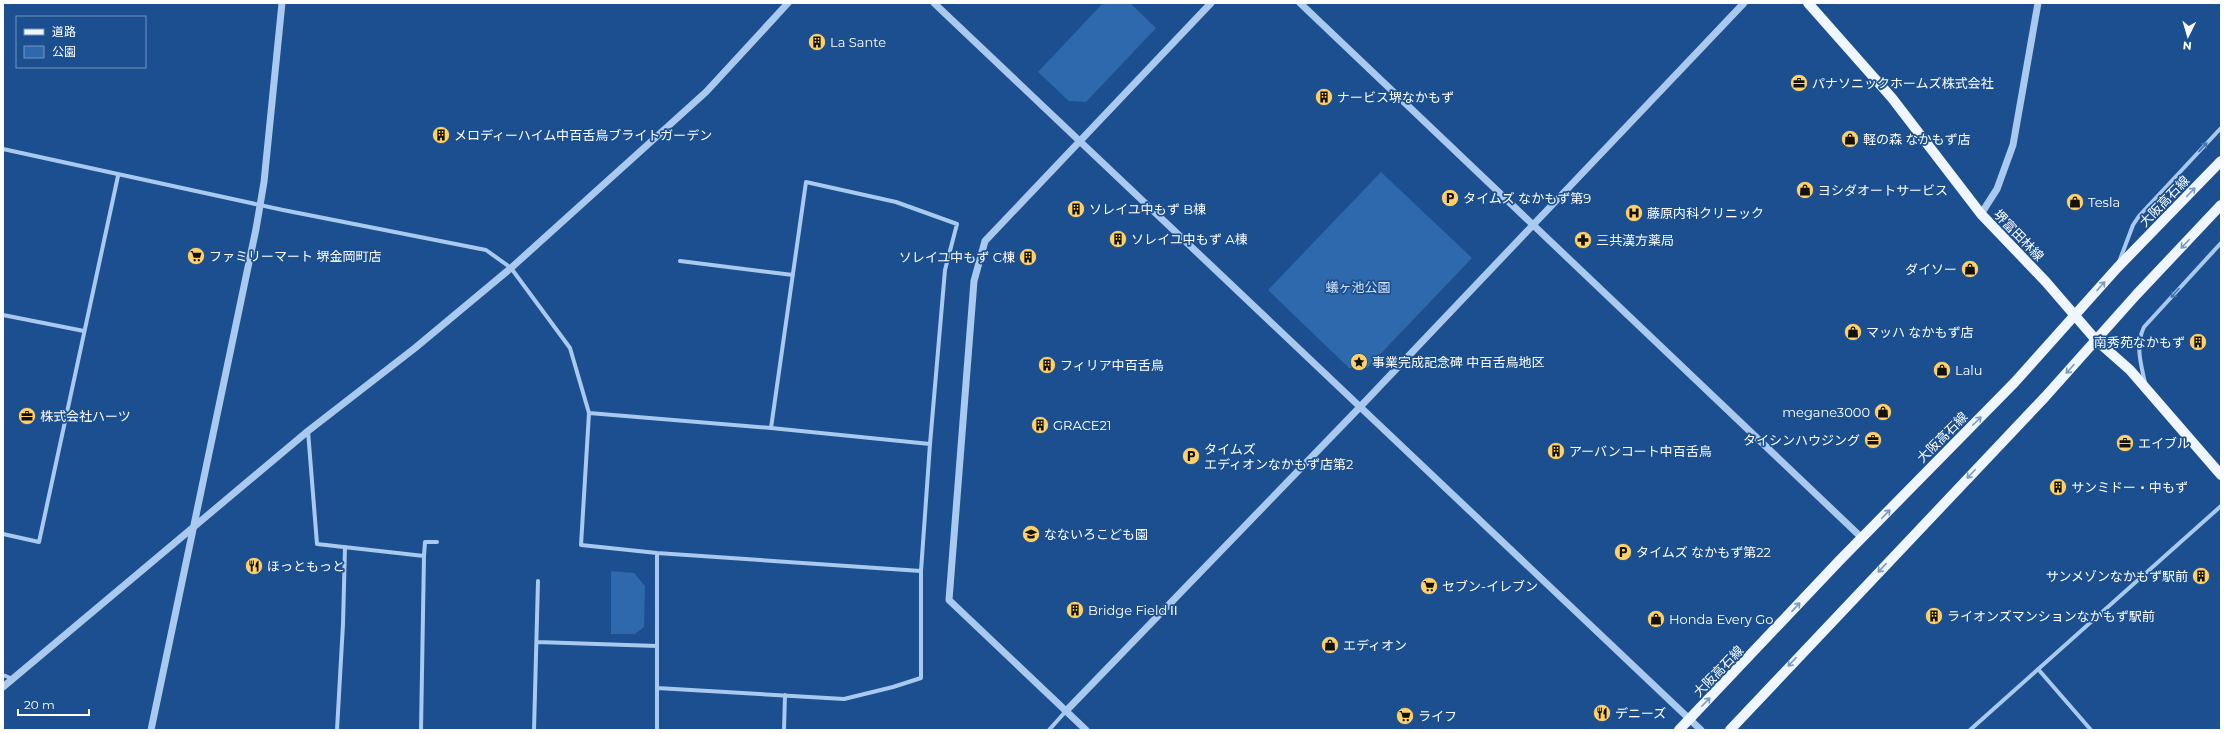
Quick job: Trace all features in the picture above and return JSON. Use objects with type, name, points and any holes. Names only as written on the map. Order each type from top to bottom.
[{"type":"main road","name":"堺富田林線","points":[[1808,3],[1892,98],[1980,214],[2075,315],[2096,340],[2130,370],[2221,475]]},
{"type":"main road","name":"大阪高石線","points":[[1679,730],[1862,538],[2016,382],[2117,268],[2221,161]]},
{"type":"main road","points":[[1730,730],[2045,396],[2221,205]]},
{"type":"street","points":[[151,730],[260,205],[278,61],[282,3]]},
{"type":"street","points":[[3,687],[308,431],[415,348],[511,268],[706,92],[788,3]]},
{"type":"street","points":[[934,3],[1701,730]]},
{"type":"street","points":[[1086,730],[949,600],[974,281],[985,241],[1079,140],[1211,3]]},
{"type":"street","points":[[1300,3],[1862,538]]},
{"type":"street","points":[[1048,730],[1360,407],[1744,3]]},
{"type":"street","points":[[1980,214],[1997,188],[2013,145],[2038,3]]},
{"type":"street","points":[[2117,268],[2133,225],[2139,216],[2221,128]]},
{"type":"street","points":[[3,149],[118,176],[486,250],[511,268],[570,348],[589,413],[581,545],[657,554],[921,571]]},
{"type":"street","points":[[3,534],[39,542],[118,176]]},
{"type":"street","points":[[657,688],[844,699],[893,688],[921,678],[921,571],[930,444],[945,270],[957,224],[896,202],[806,182],[771,428]]},
{"type":"street","points":[[2146,388],[2138,349],[2144,327],[2221,243]]},
{"type":"street","points":[[680,261],[792,275]]},
{"type":"street","points":[[3,315],[84,331]]},
{"type":"street","points":[[589,413],[771,428],[930,444]]},
{"type":"street","points":[[308,431],[317,544],[424,556]]},
{"type":"street","points":[[1970,730],[2221,506]]},
{"type":"street","points":[[421,730],[424,556],[426,542],[436,542]]},
{"type":"street","points":[[337,730],[343,624],[345,548]]},
{"type":"street","points":[[657,554],[657,730]]},
{"type":"street","points":[[534,730],[538,581]]},
{"type":"street","points":[[537,642],[657,646]]},
{"type":"street","points":[[2038,669],[2091,730]]},
{"type":"street","points":[[3,675],[13,679]]},
{"type":"street","points":[[784,730],[785,695]]},
{"type":"green space","points":[[1103,3],[1130,3],[1156,28],[1086,102],[1069,101],[1038,72]]},
{"type":"green space","name":"蟻ヶ池公園","points":[[1381,172],[1472,258],[1367,368],[1349,368],[1268,290]]},
{"type":"green space","points":[[611,571],[634,573],[645,586],[644,627],[635,634],[611,634]]},
{"type":"place","name":"La Sante","points":[[817,42]]},
{"type":"place","name":"パナソニックホームズ株式会社","points":[[1799,83]]},
{"type":"place","name":"ナービス堺なかもず","points":[[1324,97]]},
{"type":"place","name":"メロディーハイム中百舌鳥ブライトガーデン","points":[[441,135]]},
{"type":"place","name":"軽の森 なかもず店","points":[[1850,139]]},
{"type":"place","name":"ヨシダオートサービス","points":[[1805,190]]},
{"type":"place","name":"タイムズ なかもず第9","points":[[1450,198]]},
{"type":"place","name":"Tesla","points":[[2075,202]]},
{"type":"place","name":"ソレイユ中もず B棟","points":[[1076,209]]},
{"type":"place","name":"藤原内科クリニック","points":[[1634,213]]},
{"type":"place","name":"ソレイユ中もず A棟","points":[[1118,239]]},
{"type":"place","name":"三共漢方薬局","points":[[1583,240]]},
{"type":"place","name":"ファミリーマート 堺金岡町店","points":[[196,256]]},
{"type":"place","name":"ソレイユ中もず C棟","points":[[1028,257]]},
{"type":"place","name":"ダイソー","points":[[1970,269]]},
{"type":"place","name":"マッハ なかもず店","points":[[1853,332]]},
{"type":"place","name":"南秀苑なかもず","points":[[2198,342]]},
{"type":"place","name":"事業完成記念碑 中百舌鳥地区","points":[[1359,362]]},
{"type":"place","name":"フィリア中百舌鳥","points":[[1047,365]]},
{"type":"place","name":"Lalu","points":[[1942,370]]},
{"type":"place","name":"megane3000","points":[[1883,412]]},
{"type":"place","name":"株式会社ハーツ","points":[[27,416]]},
{"type":"place","name":"GRACE21","points":[[1040,425]]},
{"type":"place","name":"タイシンハウジング","points":[[1873,440]]},
{"type":"place","name":"エイブル","points":[[2125,443]]},
{"type":"place","name":"アーバンコート中百舌鳥","points":[[1556,451]]},
{"type":"place","name":"タイムズ エディオンなかもず店第2","points":[[1191,456]]},
{"type":"place","name":"サンミドー・中もず","points":[[2058,487]]},
{"type":"place","name":"なないろこども園","points":[[1031,534]]},
{"type":"place","name":"タイムズ なかもず第22","points":[[1623,552]]},
{"type":"place","name":"ほっともっと","points":[[254,566]]},
{"type":"place","name":"サンメゾンなかもず駅前","points":[[2201,576]]},
{"type":"place","name":"セブン-イレブン","points":[[1429,586]]},
{"type":"place","name":"Bridge FieldⅡ","points":[[1075,610]]},
{"type":"place","name":"ライオンズマンションなかもず駅前","points":[[1934,616]]},
{"type":"place","name":"Honda Every Go","points":[[1656,619]]},
{"type":"place","name":"エディオン","points":[[1330,645]]},
{"type":"place","name":"デニーズ","points":[[1602,713]]},
{"type":"place","name":"ライフ","points":[[1405,716]]}]
